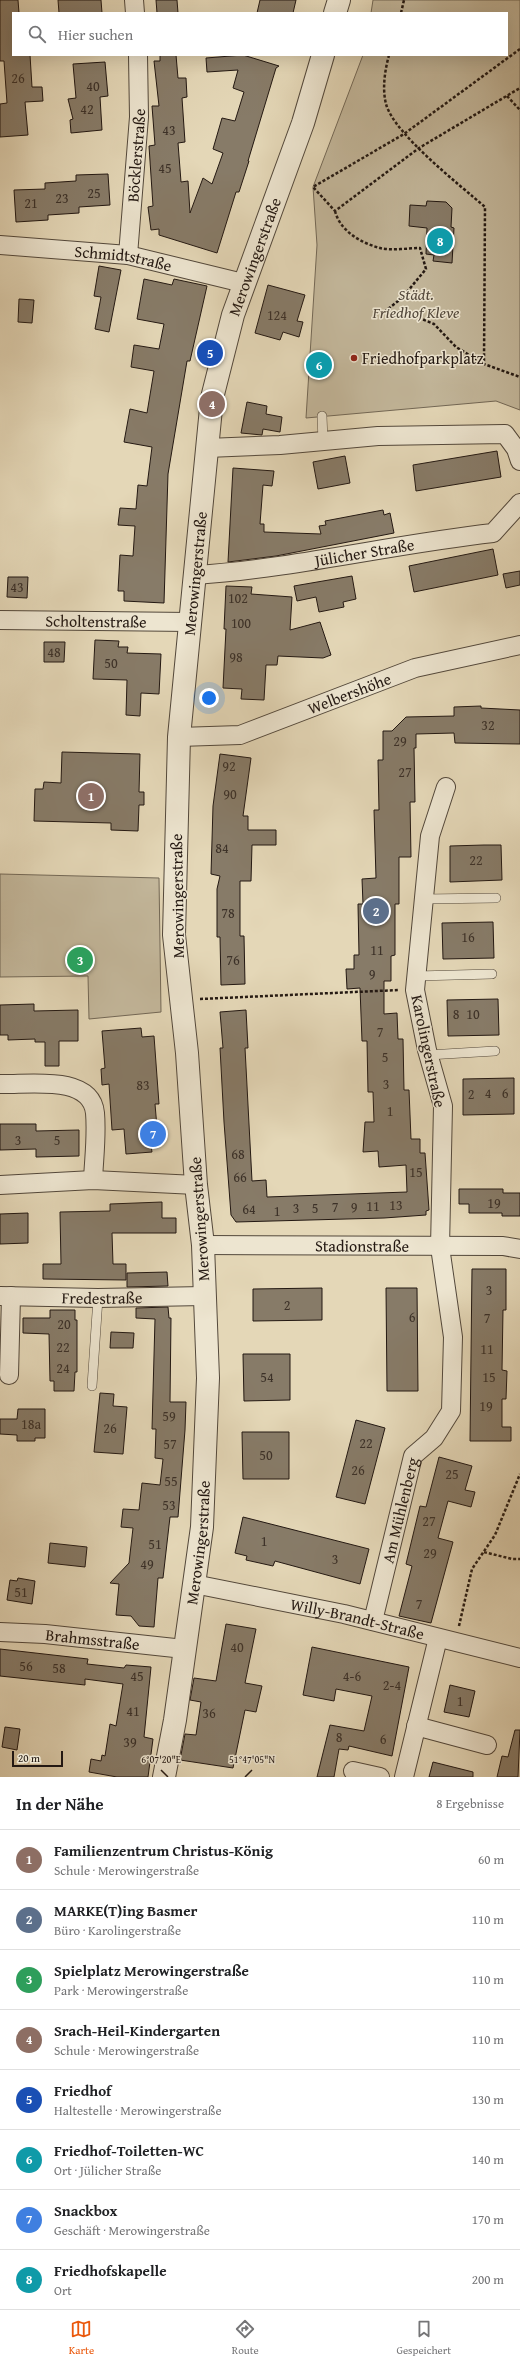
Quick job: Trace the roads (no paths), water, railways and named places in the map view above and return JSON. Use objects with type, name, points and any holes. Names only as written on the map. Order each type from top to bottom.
[{"type":"street","points":[[134,0],[135,12]]},
{"type":"street","points":[[335,12],[339,0]]},
{"type":"street","name":"Böcklerstraße","points":[[128,255],[139,117],[138,56]]},
{"type":"street","name":"Merowingerstraße","points":[[164,1777],[175,1720],[202,1528],[208,1378],[203,1245],[196,1185],[187,1053],[174,935],[179,737],[196,575],[212,398],[243,283],[303,123],[323,56]]},
{"type":"street","name":"Schmidtstraße","points":[[0,245],[128,255],[243,283]]},
{"type":"street","points":[[207,448],[378,436],[505,434],[516,449],[520,462]]},
{"type":"street","name":"Jülicher Straße","points":[[196,575],[234,572],[402,545],[493,533],[520,503]]},
{"type":"street","name":"Scholtenstraße","points":[[0,620],[191,622]]},
{"type":"street","name":"Welbershöhe","points":[[179,737],[240,735],[415,668],[520,644]]},
{"type":"street","name":"Karolingerstraße","points":[[440,1247],[443,1106],[428,1054],[416,983],[430,836],[446,787]]},
{"type":"street","points":[[0,1084],[69,1085],[85,1092],[95,1112],[93,1180]]},
{"type":"street","points":[[0,1185],[93,1180],[196,1185]]},
{"type":"street","name":"Stadionstraße","points":[[203,1245],[440,1247],[503,1246],[520,1249]]},
{"type":"street","name":"Am Mühlenberg","points":[[373,1621],[413,1456],[434,1438],[451,1411],[453,1337],[440,1247]]},
{"type":"street","points":[[5,1296],[9,1375]]},
{"type":"street","name":"Fredestraße","points":[[5,1296],[98,1298],[204,1296]]},
{"type":"street","name":"Willy-Brandt-Straße","points":[[194,1584],[373,1621],[520,1658]]},
{"type":"street","name":"Brahmsstraße","points":[[0,1632],[46,1634],[184,1649]]},
{"type":"street","points":[[404,1777],[416,1726],[447,1640]]},
{"type":"street","points":[[416,1726],[486,1745]]},
{"type":"street","points":[[353,1770],[380,1777]]},
{"type":"lane","points":[[322,416],[323,441]]},
{"type":"lane","points":[[424,899],[496,898]]},
{"type":"lane","points":[[416,983],[492,974]]},
{"type":"lane","points":[[428,1054],[495,1051]]},
{"type":"lane","points":[[92,1386],[98,1298]]},
{"type":"place","name":"Friedhofskapelle","points":[[440,241]]},
{"type":"place","name":"Friedhof","points":[[210,353]]},
{"type":"place","name":"Friedhofparkplatz","points":[[354,358]]},
{"type":"place","name":"Friedhof-Toiletten-WC","points":[[319,365]]},
{"type":"place","name":"Srach-Heil-Kindergarten","points":[[212,404]]},
{"type":"place","name":"Familienzentrum Christus-König","points":[[91,796]]},
{"type":"place","name":"MARKE(T)ing Basmer","points":[[376,911]]},
{"type":"place","name":"Spielplatz Merowingerstraße","points":[[80,960]]},
{"type":"place","name":"Snackbox","points":[[153,1134]]},
{"type":"park label","name":"Städt. Friedhof Kleve","points":[[416,303]]}]
